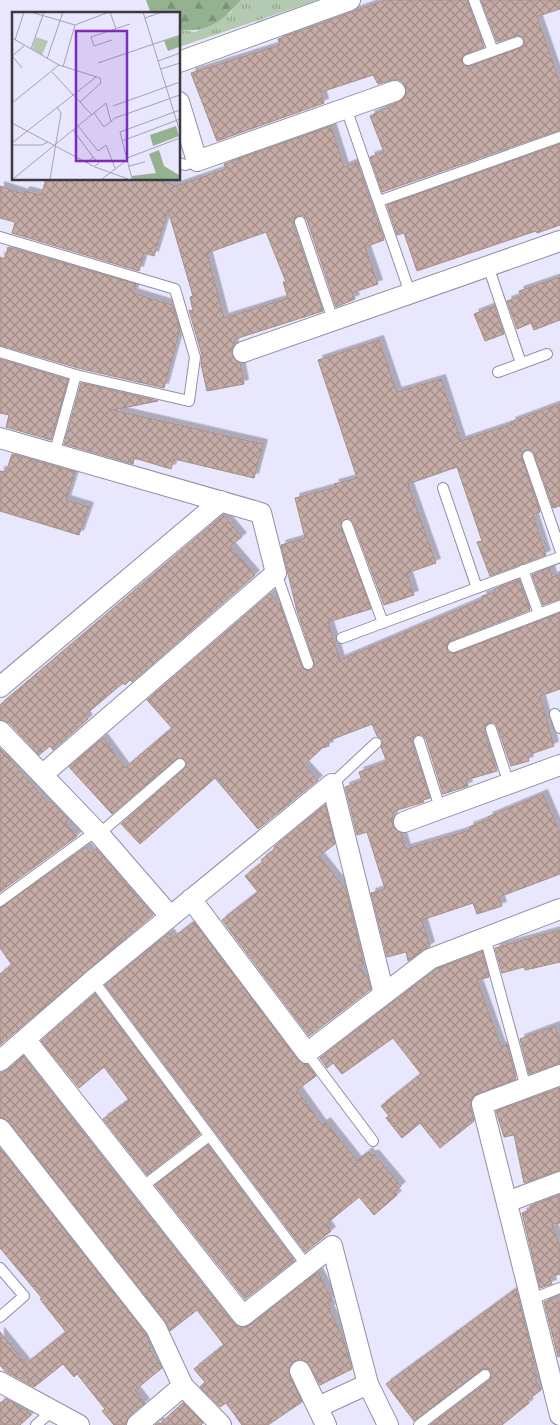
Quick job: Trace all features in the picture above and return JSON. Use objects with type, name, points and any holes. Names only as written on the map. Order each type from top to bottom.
[{"type":"street","points":[[180,62],[350,0]]},
{"type":"street","points":[[180,109],[188,162],[395,91]]},
{"type":"street","points":[[243,352],[560,240]]},
{"type":"street","points":[[0,438],[261,513],[276,573],[42,775]]},
{"type":"street","points":[[0,687],[221,501]]},
{"type":"street","points":[[0,731],[98,833],[170,916]]},
{"type":"street","points":[[404,822],[560,765]]},
{"type":"street","points":[[0,1060],[93,980],[332,784],[384,994]]},
{"type":"street","points":[[191,899],[307,1053],[430,959],[560,908]]},
{"type":"street","points":[[25,1039],[244,1316],[332,1246],[368,1384],[388,1425]]},
{"type":"street","points":[[547,1425],[560,1415],[558,1392],[482,1104],[560,1075]]},
{"type":"street","points":[[0,1129],[156,1328],[183,1386],[222,1425]]},
{"type":"street","points":[[507,1202],[560,1182]]},
{"type":"street","points":[[300,1370],[326,1425]]},
{"type":"street","points":[[0,1382],[79,1425]]},
{"type":"street","points":[[318,1407],[368,1384]]},
{"type":"street","points":[[137,1425],[183,1386]]},
{"type":"lane","points":[[474,0],[493,51]]},
{"type":"lane","points":[[468,60],[518,42]]},
{"type":"lane","points":[[346,108],[410,293]]},
{"type":"lane","points":[[379,202],[560,137]]},
{"type":"lane","points":[[300,222],[334,320]]},
{"type":"lane","points":[[0,238],[175,289],[195,357],[189,401],[76,374],[0,352]]},
{"type":"lane","points":[[488,266],[521,364]]},
{"type":"lane","points":[[498,372],[547,354]]},
{"type":"lane","points":[[54,455],[76,374]]},
{"type":"lane","points":[[528,456],[560,549]]},
{"type":"lane","points":[[442,488],[477,588]]},
{"type":"lane","points":[[347,525],[383,623]]},
{"type":"lane","points":[[342,638],[560,557]]},
{"type":"lane","points":[[524,570],[539,614]]},
{"type":"lane","points":[[276,573],[308,664]]},
{"type":"lane","points":[[453,647],[560,606]]},
{"type":"lane","points":[[555,714],[560,728]]},
{"type":"lane","points":[[491,729],[509,784]]},
{"type":"lane","points":[[419,741],[440,808]]},
{"type":"lane","points":[[332,784],[376,744]]},
{"type":"lane","points":[[0,901],[98,833],[180,764]]},
{"type":"lane","points":[[485,937],[526,1088]]},
{"type":"lane","points":[[93,980],[307,1266]]},
{"type":"lane","points":[[307,1053],[373,1142]]},
{"type":"lane","points":[[142,1187],[209,1136]]},
{"type":"lane","points":[[0,1268],[24,1296],[0,1317]]},
{"type":"lane","points":[[532,1298],[560,1288]]},
{"type":"lane","points":[[419,1425],[485,1375]]},
{"type":"lane","points":[[36,1425],[52,1411]]},
{"type":"green space","points":[[146,0],[241,0],[221,20],[198,30],[180,30],[180,12],[150,12]]},
{"type":"green space","points":[[241,0],[318,0],[180,47],[180,30],[195,32],[230,13]]},
{"type":"building","points":[[385,0],[467,0],[484,47],[462,56],[462,63],[467,67],[520,48],[525,44],[524,39],[519,35],[497,42],[481,0],[560,0],[560,9],[538,16],[538,20],[560,83],[560,130],[382,192],[370,157],[384,152],[370,116],[404,99],[406,88],[403,82],[397,79],[378,84],[373,75],[321,92],[324,103],[217,141],[191,73],[280,45],[278,39]]},
{"type":"building","points":[[331,126],[344,167],[357,162],[384,240],[365,247],[378,284],[352,293],[355,299],[336,307],[307,220],[302,215],[295,217],[293,224],[323,311],[235,339],[232,355],[240,363],[244,384],[207,391],[201,364],[202,355],[189,310],[193,311],[190,297],[193,296],[168,210],[154,256],[144,253],[139,271],[12,233],[15,222],[0,218],[0,186],[24,194],[25,191],[41,195],[46,180],[158,180],[176,186],[226,169],[224,164]],"holes":[[[266,232],[286,282],[283,282],[288,298],[224,318],[207,253]]]},
{"type":"building","points":[[560,144],[560,225],[537,233],[536,231],[417,271],[404,233],[397,235],[387,205]]},
{"type":"building","points":[[8,247],[136,284],[133,293],[172,305],[180,329],[164,388],[78,368],[0,345],[0,257],[5,259]]},
{"type":"building","points":[[560,277],[560,320],[534,330],[531,323],[517,329],[507,301],[521,296],[519,291]]},
{"type":"building","points":[[494,306],[504,334],[485,341],[474,314]]},
{"type":"building","points":[[379,340],[397,392],[441,379],[461,441],[512,424],[511,422],[560,404],[560,506],[553,508],[533,451],[525,450],[521,455],[540,512],[533,515],[546,555],[490,576],[477,542],[482,541],[457,467],[408,484],[436,563],[407,573],[414,595],[384,605],[353,522],[348,518],[340,523],[371,609],[328,622],[340,660],[483,599],[482,596],[495,592],[494,589],[519,580],[530,610],[451,641],[446,645],[448,652],[455,653],[560,613],[560,689],[540,696],[554,746],[531,754],[528,757],[529,761],[511,766],[497,726],[493,722],[488,723],[484,731],[497,771],[466,780],[468,786],[443,794],[426,739],[421,734],[416,735],[412,743],[430,798],[423,800],[424,802],[394,811],[392,820],[393,827],[401,833],[406,849],[470,830],[469,827],[489,819],[488,817],[543,794],[560,833],[560,874],[499,897],[502,906],[477,914],[473,903],[422,920],[430,946],[408,961],[406,952],[387,957],[371,893],[385,889],[367,832],[357,835],[345,787],[362,781],[359,772],[387,762],[381,747],[383,741],[377,736],[372,724],[328,741],[329,746],[322,748],[304,765],[318,780],[258,829],[215,778],[140,844],[121,824],[184,769],[187,763],[185,759],[176,759],[112,814],[69,767],[103,738],[125,768],[172,728],[147,700],[270,594],[280,605],[302,667],[307,671],[313,668],[314,662],[297,611],[281,545],[305,538],[295,498],[336,487],[334,484],[357,478],[318,360]]},
{"type":"building","points":[[0,359],[68,380],[51,440],[6,427],[9,415],[0,413]]},
{"type":"building","points":[[81,383],[158,401],[113,410],[263,444],[254,478],[174,459],[171,469],[134,458],[133,464],[64,444]]},
{"type":"building","points":[[12,454],[75,472],[66,500],[89,507],[79,535],[0,511],[0,471],[6,472]]},
{"type":"building","points":[[223,515],[242,537],[230,546],[255,575],[132,682],[130,680],[125,685],[123,683],[85,715],[88,719],[53,750],[50,746],[39,755],[9,723],[0,719],[0,705]]},
{"type":"building","points":[[550,568],[552,577],[560,574],[560,599],[543,605],[532,575]]},
{"type":"building","points":[[0,748],[48,803],[50,801],[68,819],[65,822],[77,836],[0,892]]},
{"type":"building","points":[[325,805],[335,844],[319,856],[346,890],[364,964],[358,965],[368,978],[371,989],[309,1036],[222,920],[258,892],[245,876],[263,862],[261,860],[275,849],[274,847]]},
{"type":"building","points":[[86,847],[91,853],[96,849],[153,915],[0,1045],[0,974],[12,965],[0,948],[0,908]]},
{"type":"building","points":[[194,922],[298,1060],[307,1065],[316,1076],[297,1090],[322,1125],[326,1122],[357,1161],[368,1152],[371,1156],[374,1154],[401,1186],[394,1192],[397,1195],[374,1215],[359,1197],[326,1224],[331,1231],[305,1252],[105,985],[169,933],[173,938]]},
{"type":"building","points":[[560,930],[560,962],[525,970],[524,967],[502,973],[495,948]]},
{"type":"building","points":[[482,952],[489,977],[477,980],[501,1047],[507,1044],[516,1079],[473,1096],[470,1106],[474,1121],[440,1148],[420,1123],[402,1138],[386,1118],[389,1116],[381,1106],[421,1074],[393,1038],[342,1074],[333,1063],[327,1068],[320,1058],[436,969]]},
{"type":"building","points":[[95,994],[200,1134],[147,1175],[103,1119],[129,1100],[104,1067],[79,1088],[41,1041]]},
{"type":"building","points":[[555,1026],[560,1040],[560,1063],[529,1074],[520,1039]]},
{"type":"building","points":[[23,1056],[234,1324],[244,1328],[250,1325],[318,1272],[332,1300],[328,1303],[331,1308],[329,1309],[342,1335],[352,1369],[320,1385],[307,1362],[300,1359],[294,1361],[288,1371],[302,1402],[268,1425],[242,1425],[226,1403],[220,1407],[200,1387],[205,1382],[194,1369],[224,1345],[197,1310],[170,1331],[165,1321],[9,1122],[0,1117],[0,1073],[8,1070]]},
{"type":"building","points":[[560,1088],[560,1170],[524,1183],[514,1135],[504,1137],[496,1111]]},
{"type":"building","points":[[208,1145],[294,1261],[245,1299],[155,1185]]},
{"type":"building","points":[[0,1148],[146,1334],[151,1346],[149,1348],[162,1368],[135,1390],[145,1403],[129,1416],[125,1425],[114,1425],[102,1411],[105,1409],[77,1374],[74,1377],[63,1364],[34,1387],[5,1371],[0,1365],[0,1332],[26,1364],[66,1332],[40,1299],[42,1298],[0,1248]]},
{"type":"building","points":[[560,1195],[560,1223],[552,1224],[560,1246],[560,1274],[550,1277],[552,1284],[540,1288],[522,1213],[530,1210],[530,1206]]},
{"type":"building","points":[[516,1289],[535,1364],[532,1365],[538,1377],[535,1379],[541,1390],[527,1401],[529,1403],[502,1425],[430,1425],[490,1380],[491,1371],[484,1368],[414,1421],[386,1384]]},
{"type":"building","points":[[557,1297],[560,1305],[560,1356],[558,1357],[544,1302]]},
{"type":"building","points":[[6,1399],[26,1410],[31,1415],[20,1425],[0,1425],[0,1403]]},
{"type":"building","points":[[183,1403],[203,1423],[201,1425],[155,1425],[159,1422],[160,1424]]}]
